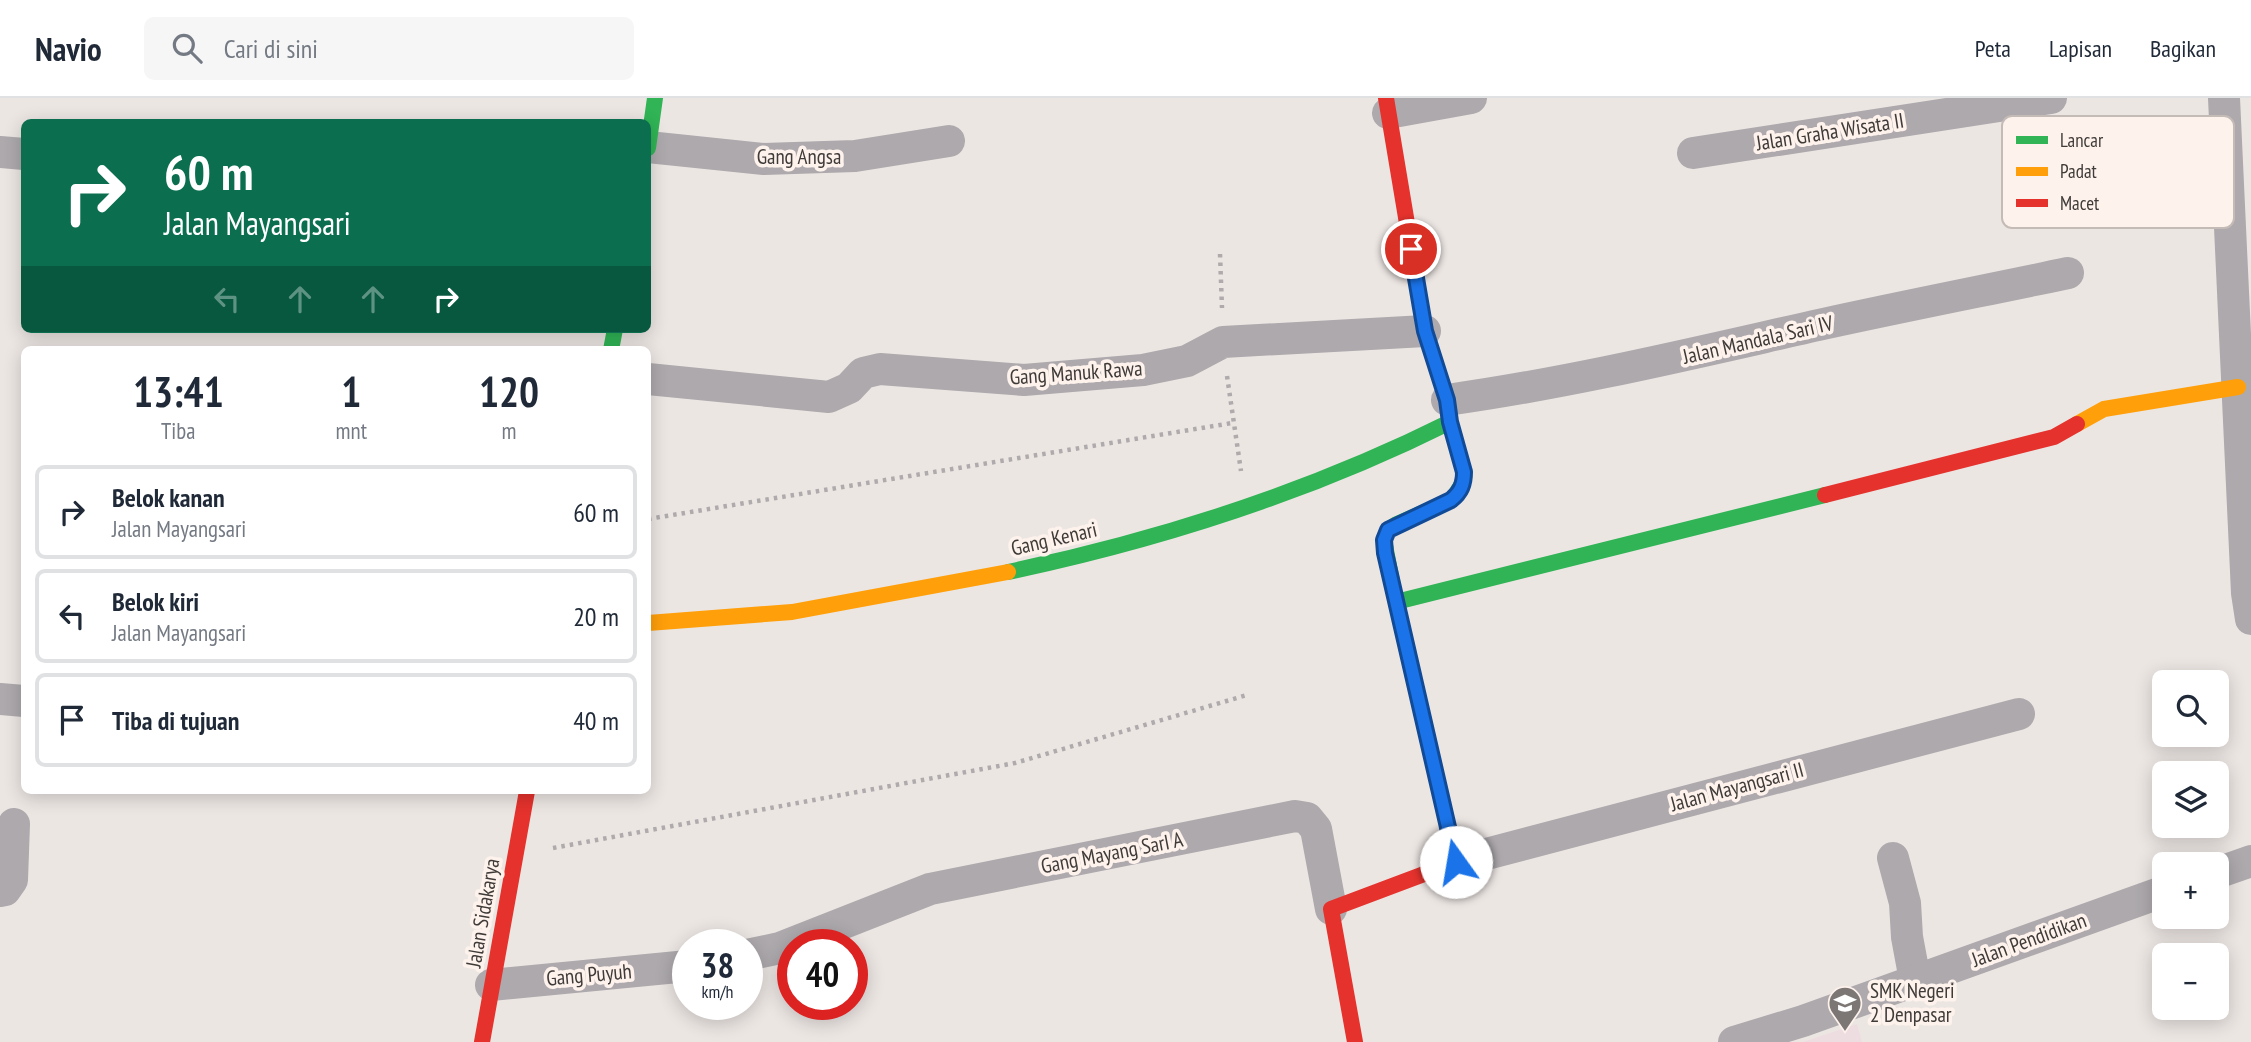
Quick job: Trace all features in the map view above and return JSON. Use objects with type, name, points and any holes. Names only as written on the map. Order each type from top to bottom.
[{"type":"street","points":[[651,129],[656,98]]},
{"type":"street","points":[[1355,1042],[1331,909],[1456,862],[1384,540],[1388,530],[1451,500],[1462,487],[1464,472],[1425,331],[1387,106],[1471,98]]},
{"type":"street","name":"Jalan Graha Wisata II","points":[[1693,153],[2051,98]]},
{"type":"street","points":[[2224,98],[2225,116]]},
{"type":"street","name":"Gang Angsa","points":[[651,147],[764,159],[855,156],[949,141]]},
{"type":"street","points":[[0,152],[21,154]]},
{"type":"street","points":[[2230,228],[2246,593],[2251,619]]},
{"type":"street","name":"Jalan Mandala Sari IV","points":[[1449,411],[1529,388],[1643,366],[1823,324],[2068,273]]},
{"type":"street","name":"Gang Manuk Rawa","points":[[651,379],[829,397],[849,388],[863,373],[880,369],[1024,380],[1143,370],[1187,361],[1223,342],[1425,331]]},
{"type":"street","points":[[1396,603],[2054,437],[2104,409],[2238,387]]},
{"type":"street","name":"Gang Kenari","points":[[651,623],[792,612],[934,587],[1079,557],[1247,507],[1410,442],[1449,411]]},
{"type":"street","points":[[0,699],[21,701]]},
{"type":"street","name":"Jalan Mayangsari II","points":[[1456,862],[2019,714]]},
{"type":"street","name":"Jalan Sidakarya","points":[[482,1042],[526,794]]},
{"type":"street","name":"Gang Mayang SarI A","points":[[763,952],[780,948],[930,888],[1295,817],[1307,818],[1316,829],[1331,909]]},
{"type":"street","points":[[0,891],[5,890],[12,880],[14,824]]},
{"type":"street","points":[[1894,858],[1905,904],[1907,937],[1915,980]]},
{"type":"street","points":[[2229,869],[2251,861]]},
{"type":"street","name":"Jalan Pendidikan","points":[[1734,1042],[1803,1021],[2152,896]]},
{"type":"street","name":"Gang Puyuh","points":[[491,985],[672,968]]},
{"type":"path","points":[[1220,254],[1223,342],[1232,423],[1247,507]]},
{"type":"path","points":[[651,519],[1232,423]]},
{"type":"path","points":[[514,855],[1015,763],[1247,695]]},
{"type":"shaded area","name":"SMK Negeri 2 Denpasar","points":[[1857,1024],[1862,1042],[1803,1042]]},
{"type":"traffic: fast","points":[[651,127],[655,98]]},
{"type":"traffic: fast","points":[[612,346],[614,333]]},
{"type":"traffic: fast","points":[[1008,572],[1121,545],[1234,511],[1344,470],[1450,422]]},
{"type":"traffic: fast","points":[[1455,857],[1384,540],[1388,530],[1397,524],[1452,500],[1462,484]]},
{"type":"traffic: fast","points":[[1396,602],[1825,495]]},
{"type":"traffic: slow","points":[[2077,424],[2104,409],[2238,387]]},
{"type":"traffic: slow","points":[[651,623],[792,612],[1008,572]]},
{"type":"traffic: jam","points":[[1386,98],[1425,331],[1447,400],[1450,422],[1464,472],[1462,484]]},
{"type":"traffic: jam","points":[[1825,495],[2054,437],[2077,424]]},
{"type":"traffic: jam","points":[[482,1042],[526,794]]},
{"type":"traffic: jam","points":[[1355,1042],[1331,909],[1456,862],[1455,857]]},
{"type":"place","name":"SMK Negeri 2 Denpasar","points":[[1845,1033]]},
{"type":"route","points":[[1411,249],[1425,331],[1447,400],[1464,480],[1458,495],[1397,524],[1388,530],[1384,540],[1456,862]]}]
